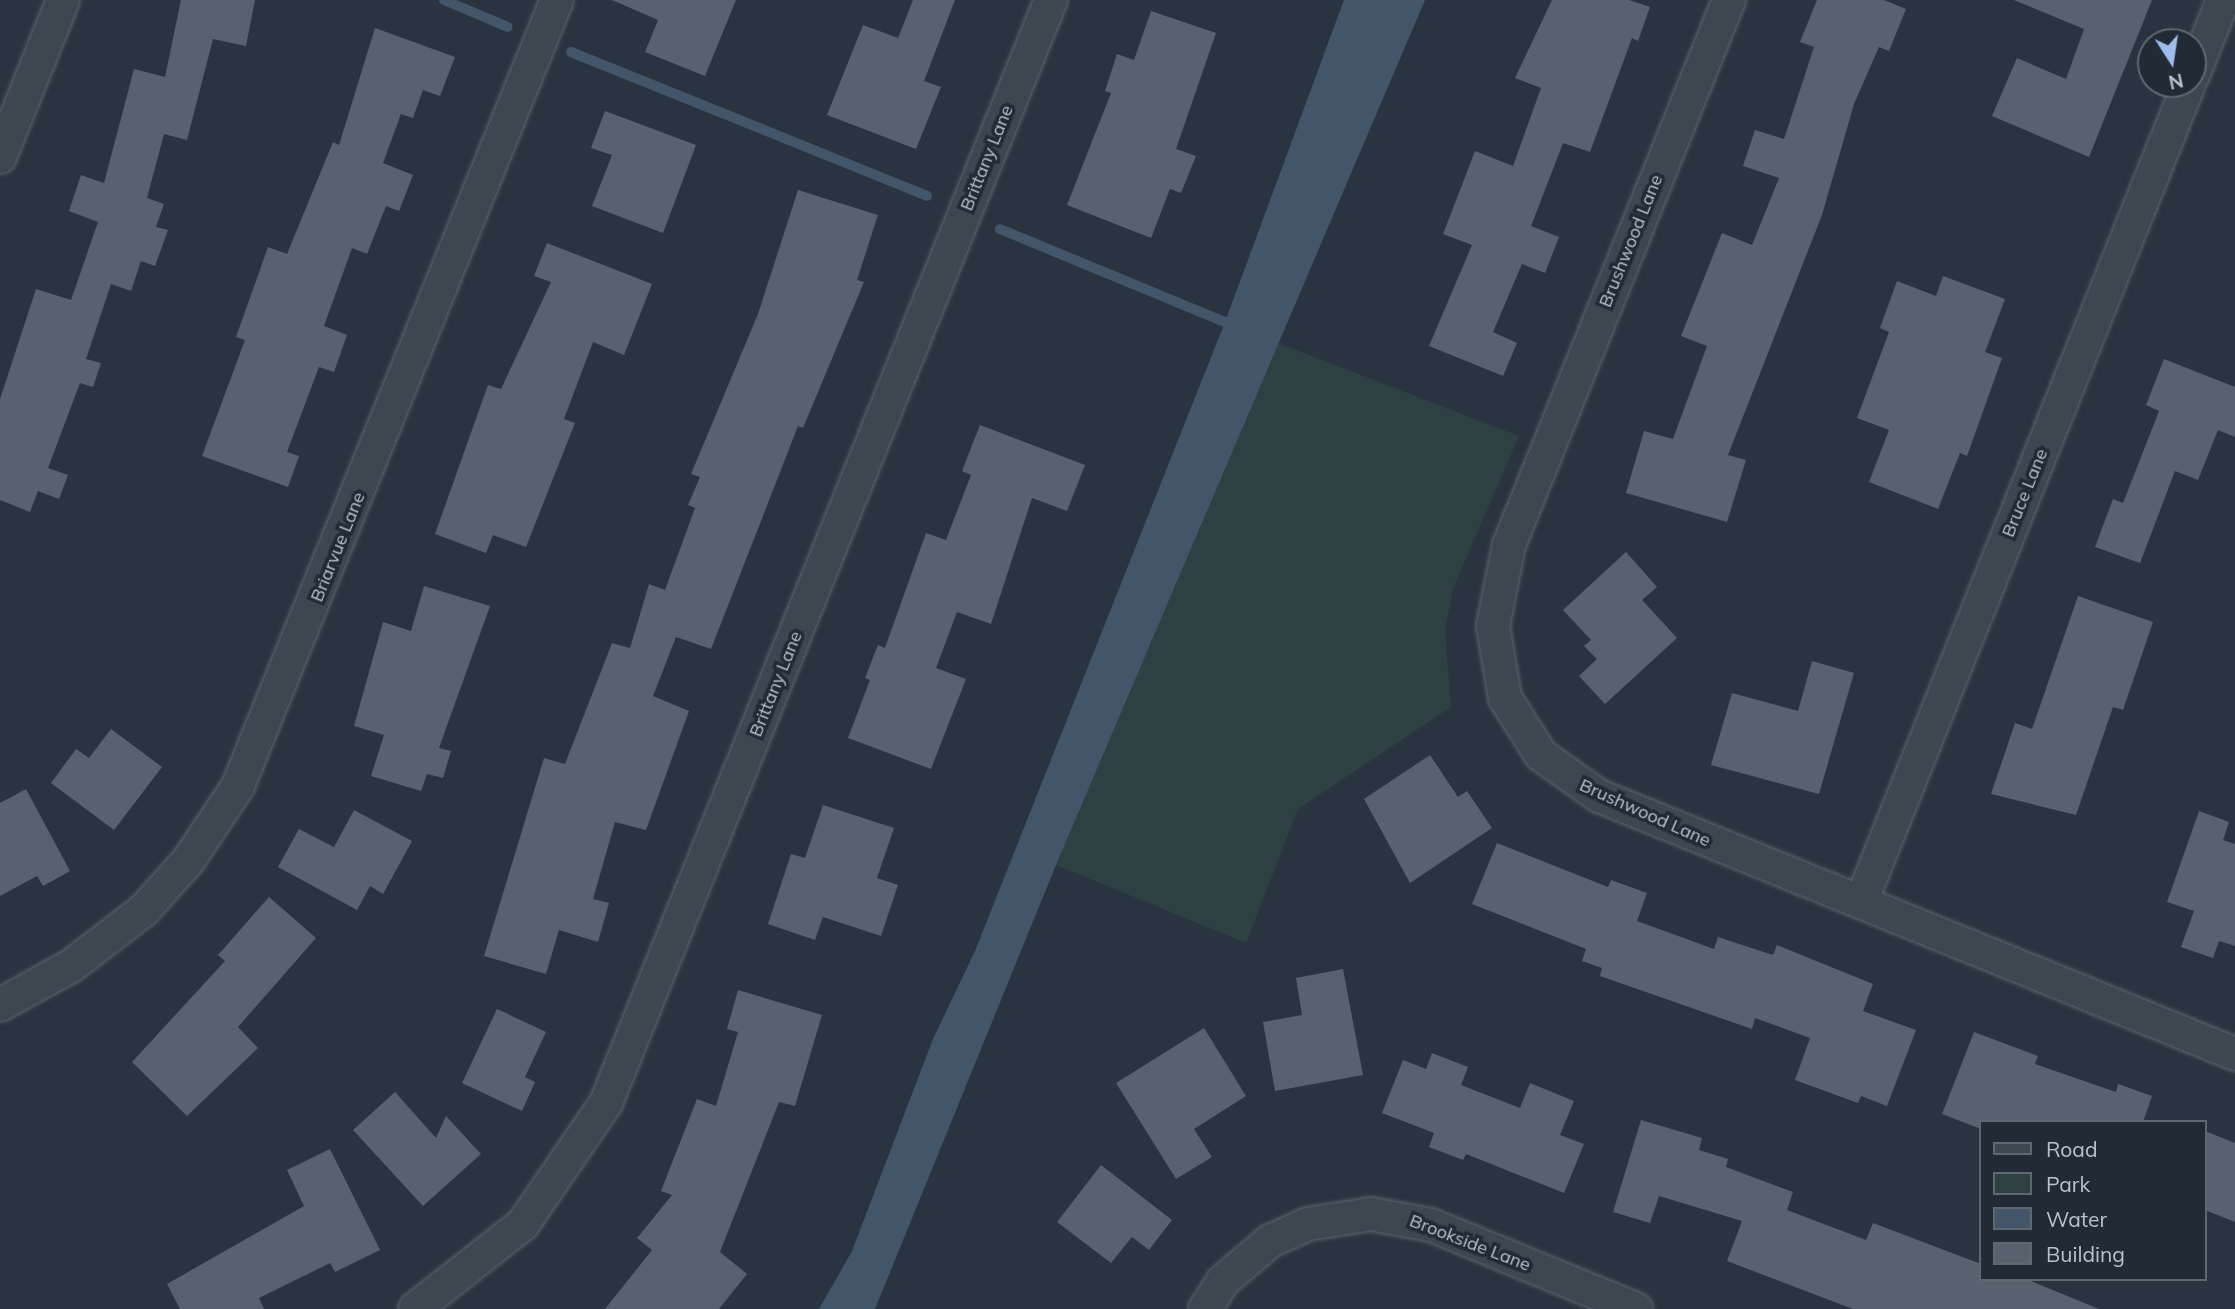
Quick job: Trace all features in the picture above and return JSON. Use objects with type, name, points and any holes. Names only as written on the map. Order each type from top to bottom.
[{"type":"street","points":[[0,158],[63,0]]},
{"type":"street","name":"Briarvue Lane","points":[[0,1005],[71,967],[136,917],[188,861],[238,786],[556,0]]},
{"type":"street","name":"Brittany Lane","points":[[415,1309],[523,1224],[606,1103],[1051,0]]},
{"type":"street","name":"Brushwood Lane","points":[[1729,0],[1509,545],[1494,602],[1497,675],[1528,739],[1574,782],[2235,1054]]},
{"type":"street","points":[[2207,40],[2223,0]]},
{"type":"street","name":"Bruce Lane","points":[[1861,902],[2183,98]]},
{"type":"street","name":"Brookside Lane","points":[[1205,1309],[1223,1281],[1270,1241],[1308,1224],[1371,1214],[1431,1225],[1636,1309]]},
{"type":"green space","points":[[1278,343],[1519,436],[1453,589],[1445,630],[1451,707],[1298,809],[1246,943],[1056,865]]},
{"type":"water","points":[[1344,0],[1425,0],[1056,865],[875,1309],[819,1309],[852,1251],[933,1039],[975,951],[1225,322]]},
{"type":"building","points":[[181,0],[255,0],[246,46],[213,39],[187,140],[164,134],[147,198],[164,204],[156,227],[168,230],[155,266],[141,261],[131,291],[111,284],[86,359],[101,363],[93,387],[80,383],[48,468],[68,475],[59,499],[38,491],[30,512],[0,500],[0,399],[36,289],[71,300],[98,222],[69,211],[81,175],[104,183],[134,69],[165,77]]},
{"type":"building","points":[[612,0],[736,0],[705,76],[645,52],[658,20]]},
{"type":"building","points":[[913,0],[955,0],[924,81],[941,87],[916,149],[827,115],[863,25],[898,38]]},
{"type":"building","points":[[1552,0],[1629,0],[1650,7],[1638,41],[1632,38],[1590,152],[1563,143],[1531,226],[1559,237],[1545,273],[1522,264],[1493,332],[1517,343],[1503,376],[1429,346],[1472,245],[1443,234],[1475,151],[1513,166],[1541,88],[1515,78]]},
{"type":"building","points":[[1817,0],[1884,0],[1906,9],[1889,51],[1879,47],[1854,104],[1822,215],[1728,455],[1746,460],[1727,522],[1626,493],[1644,431],[1673,439],[1707,346],[1681,336],[1722,233],[1752,245],[1779,178],[1743,166],[1755,130],[1784,139],[1814,47],[1800,42]]},
{"type":"building","points":[[2014,0],[2152,0],[2141,28],[2137,28],[2137,37],[2089,157],[1992,116],[2017,58],[2066,79],[2084,29]]},
{"type":"building","points":[[1151,11],[1216,33],[1176,149],[1196,156],[1181,193],[1170,189],[1151,238],[1067,205],[1111,93],[1105,91],[1117,54],[1134,60]]},
{"type":"building","points":[[375,28],[455,57],[440,96],[423,90],[413,118],[401,114],[383,163],[413,175],[399,211],[386,206],[367,254],[352,248],[324,326],[347,335],[334,372],[319,367],[287,452],[299,456],[288,487],[202,456],[245,340],[236,337],[268,247],[287,254],[333,142],[339,145]]},
{"type":"building","points":[[605,111],[696,145],[663,233],[592,206],[612,155],[591,148]]},
{"type":"building","points":[[798,190],[878,215],[857,280],[864,282],[803,428],[798,426],[711,649],[676,637],[653,696],[689,711],[646,830],[615,822],[593,899],[609,903],[598,942],[559,930],[546,974],[484,956],[544,758],[565,764],[612,643],[630,648],[649,584],[665,590],[695,508],[688,505],[700,477],[691,474],[758,314]]},
{"type":"building","points":[[547,243],[652,284],[624,355],[593,342],[564,419],[575,423],[526,547],[493,535],[486,553],[435,534],[488,385],[501,389],[551,282],[534,276]]},
{"type":"building","points":[[1943,276],[2005,299],[1985,352],[2002,358],[1967,456],[1960,453],[1938,509],[1869,482],[1889,430],[1857,418],[1889,332],[1880,328],[1897,281],[1936,296]]},
{"type":"building","points":[[2164,359],[2235,387],[2235,437],[2218,430],[2198,480],[2175,471],[2140,563],[2095,547],[2113,499],[2123,503],[2159,411],[2146,405]]},
{"type":"building","points":[[980,425],[1085,465],[1067,511],[1032,498],[991,624],[957,612],[936,668],[966,679],[931,769],[848,738],[870,680],[865,678],[878,645],[885,648],[926,533],[946,540],[971,475],[962,471]]},
{"type":"building","points":[[1626,552],[1657,587],[1642,600],[1677,638],[1605,704],[1579,676],[1597,659],[1584,646],[1591,640],[1563,610]]},
{"type":"building","points":[[424,586],[490,606],[439,748],[451,751],[443,778],[427,774],[421,791],[371,776],[384,735],[354,726],[383,622],[411,631]]},
{"type":"building","points":[[2078,596],[2153,622],[2123,710],[2113,707],[2076,815],[1991,794],[2015,723],[2032,729]]},
{"type":"building","points":[[1812,661],[1854,673],[1819,794],[1711,765],[1732,693],[1798,711]]},
{"type":"building","points":[[111,729],[162,767],[114,830],[51,783],[76,749],[89,758]]},
{"type":"building","points":[[1430,755],[1458,797],[1467,791],[1492,828],[1410,883],[1364,799]]},
{"type":"building","points":[[26,789],[70,871],[43,886],[37,876],[0,896],[0,803]]},
{"type":"building","points":[[823,805],[894,828],[877,878],[898,885],[881,936],[823,917],[815,940],[768,924],[791,854],[805,858]]},
{"type":"building","points":[[354,810],[412,841],[383,894],[370,886],[357,910],[278,867],[299,829],[334,847]]},
{"type":"building","points":[[2199,811],[2229,822],[2223,840],[2235,844],[2235,946],[2219,941],[2213,958],[2181,947],[2194,911],[2167,902]]},
{"type":"building","points":[[1497,843],[1608,887],[1611,880],[1647,893],[1637,921],[1714,949],[1718,937],[1773,955],[1777,945],[1873,984],[1863,1011],[1916,1030],[1887,1106],[1861,1096],[1858,1103],[1795,1080],[1810,1038],[1755,1018],[1752,1029],[1600,976],[1602,968],[1582,961],[1586,949],[1472,904]]},
{"type":"building","points":[[269,897],[316,938],[238,1027],[258,1048],[187,1116],[132,1062],[225,961],[218,955]]},
{"type":"building","points":[[1343,969],[1363,1075],[1275,1091],[1263,1022],[1302,1015],[1296,978]]},
{"type":"building","points":[[738,990],[822,1015],[795,1106],[779,1102],[720,1252],[747,1274],[719,1309],[605,1309],[652,1250],[637,1238],[672,1195],[661,1191],[697,1099],[716,1106],[738,1032],[727,1029]]},
{"type":"building","points":[[497,1009],[546,1032],[525,1077],[535,1082],[522,1111],[462,1083]]},
{"type":"building","points":[[1204,1028],[1246,1096],[1194,1129],[1212,1157],[1176,1179],[1116,1083]]},
{"type":"building","points":[[1974,1032],[2038,1056],[2035,1064],[2116,1092],[2118,1084],[2152,1096],[2144,1120],[1980,1120],[1980,1129],[1942,1114]]},
{"type":"building","points":[[1432,1053],[1468,1067],[1461,1085],[1520,1108],[1530,1083],[1574,1101],[1560,1135],[1584,1144],[1564,1193],[1466,1154],[1463,1160],[1429,1147],[1434,1133],[1382,1113],[1403,1060],[1426,1069]]},
{"type":"building","points":[[395,1092],[436,1138],[446,1116],[481,1154],[423,1206],[353,1130]]},
{"type":"building","points":[[1641,1120],[1702,1138],[1699,1150],[1728,1159],[1726,1167],[1793,1192],[1787,1210],[1866,1240],[1873,1223],[1980,1264],[1980,1281],[2031,1281],[2099,1309],[1853,1309],[1727,1261],[1742,1221],[1659,1196],[1650,1223],[1613,1212]]},
{"type":"building","points":[[2207,1132],[2235,1143],[2235,1222],[2207,1211]]},
{"type":"building","points":[[330,1149],[380,1250],[335,1272],[330,1263],[259,1298],[264,1309],[180,1309],[167,1284],[304,1206],[287,1170]]},
{"type":"building","points":[[1101,1165],[1172,1220],[1149,1250],[1132,1237],[1111,1263],[1057,1222]]},
{"type":"waterway","points":[[444,0],[508,27]]},
{"type":"waterway","points":[[571,52],[927,196]]},
{"type":"waterway","points":[[1000,229],[1225,322]]}]
